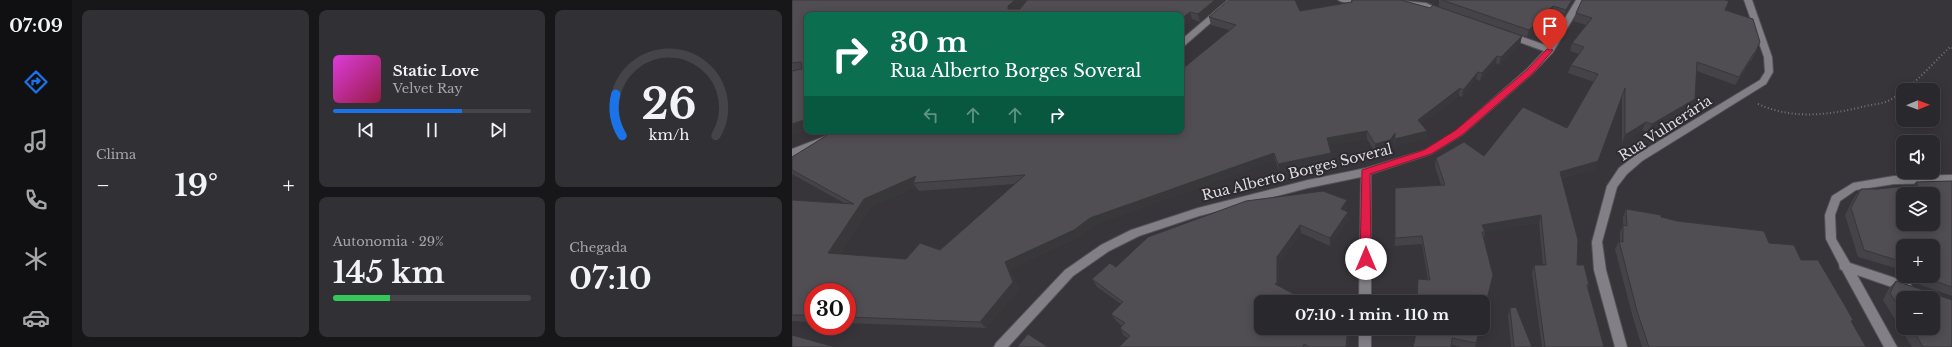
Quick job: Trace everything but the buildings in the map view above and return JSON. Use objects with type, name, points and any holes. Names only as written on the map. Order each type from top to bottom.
[{"type":"street","points":[[1184,41],[1233,0]]},
{"type":"street","points":[[1342,0],[1371,1]]},
{"type":"street","name":"Rua Alberto Borges Soveral","points":[[1000,347],[1069,273],[1105,248],[1134,233],[1198,212],[1308,184],[1366,172],[1428,152],[1459,133],[1530,71],[1550,50],[1580,0]]},
{"type":"street","name":"Rua Vulnerária","points":[[1621,347],[1597,255],[1597,242],[1612,186],[1623,171],[1640,158],[1763,82],[1769,72],[1767,51],[1748,0]]},
{"type":"street","points":[[1401,2],[1423,5],[1452,16]]},
{"type":"street","points":[[1497,32],[1550,50]]},
{"type":"street","points":[[792,153],[840,134]]},
{"type":"street","points":[[1366,172],[1366,295]]},
{"type":"street","points":[[1891,347],[1844,266],[1831,239],[1830,215],[1836,199],[1853,187],[1894,180],[1952,179]]},
{"type":"street","points":[[1844,266],[1916,290]]},
{"type":"street","points":[[1365,347],[1366,335]]},
{"type":"path","points":[[1744,95],[1765,108],[1785,114],[1814,115],[1851,110],[1892,99],[1951,48]]},
{"type":"route","points":[[1366,259],[1366,172],[1428,152],[1459,133],[1530,71],[1550,50]]}]
